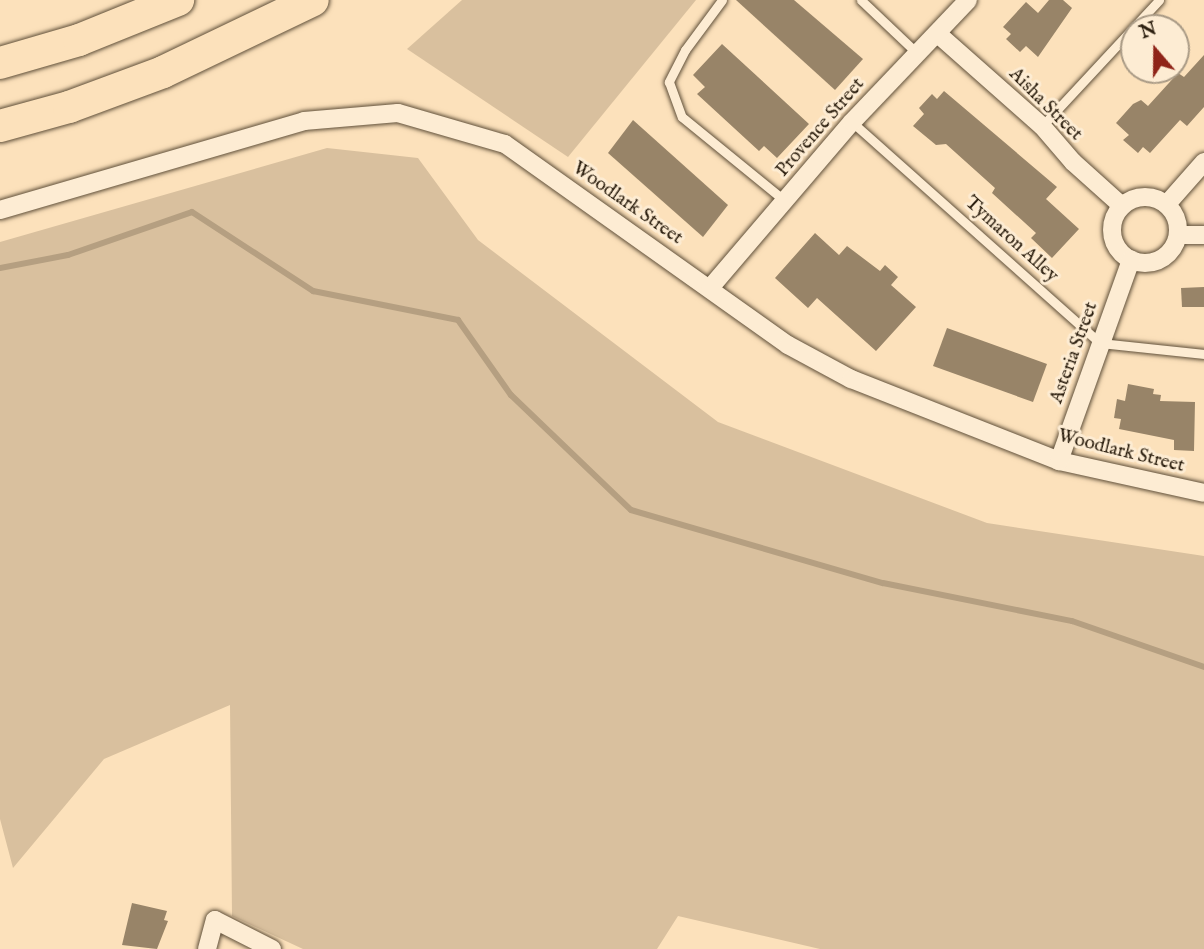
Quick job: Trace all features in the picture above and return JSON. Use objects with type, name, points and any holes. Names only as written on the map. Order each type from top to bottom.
[{"type":"highway","points":[[0,63],[79,40],[178,0]]},
{"type":"highway","points":[[0,126],[69,107],[163,72],[313,0]]},
{"type":"street","name":"Provence Street","points":[[710,288],[852,122],[939,36],[968,0]]},
{"type":"street","name":"Aisha Street","points":[[939,36],[1042,126],[1073,162],[1122,206]]},
{"type":"street","name":"Woodlark Street","points":[[0,210],[293,124],[353,113],[398,113],[505,144],[788,345],[851,379],[1059,461],[1143,483],[1204,493]]},
{"type":"street","points":[[1167,204],[1204,162]]},
{"type":"street","points":[[1142,196],[1167,204],[1177,218],[1178,235],[1157,261],[1131,260],[1114,241],[1112,227],[1122,206],[1142,196]]},
{"type":"street","points":[[1178,235],[1204,235]]},
{"type":"street","name":"Asteria Street","points":[[1059,461],[1131,260]]},
{"type":"street","points":[[207,949],[215,920],[272,949]]},
{"type":"lane","points":[[722,0],[685,50],[669,82],[682,117],[785,201]]},
{"type":"lane","points":[[861,0],[919,54]]},
{"type":"lane","points":[[1042,126],[1159,0]]},
{"type":"lane","name":"Tymaron Alley","points":[[852,122],[1100,343]]},
{"type":"lane","points":[[1100,343],[1204,354]]},
{"type":"shaded area","points":[[462,0],[696,0],[568,157],[407,49]]},
{"type":"shaded area","points":[[327,148],[418,158],[478,240],[718,422],[987,523],[1204,556],[1204,949],[820,949],[678,916],[657,949],[303,949],[232,916],[230,705],[104,759],[13,868],[0,819],[0,242]]},
{"type":"building","points":[[736,0],[794,0],[863,59],[835,90]]},
{"type":"building","points":[[1049,0],[1063,0],[1072,8],[1038,57],[1026,46],[1020,52],[1006,39],[1011,34],[1003,27],[1026,2],[1038,13]]},
{"type":"building","points":[[722,44],[809,124],[777,158],[764,146],[759,151],[697,94],[705,87],[693,75]]},
{"type":"building","points":[[1204,55],[1204,107],[1187,126],[1180,120],[1150,153],[1143,147],[1138,153],[1123,140],[1129,135],[1116,123],[1133,104],[1141,100],[1148,106],[1168,84],[1190,84],[1190,70]]},
{"type":"building","points":[[944,91],[1057,187],[1046,199],[1079,229],[1052,258],[1031,238],[1036,233],[992,193],[995,188],[946,144],[936,145],[913,126],[924,114],[919,108],[932,94],[937,99]]},
{"type":"building","points":[[633,120],[728,205],[703,237],[608,153]]},
{"type":"building","points":[[815,233],[839,255],[847,246],[880,271],[885,265],[898,277],[891,285],[916,307],[876,351],[817,298],[808,308],[775,278]]},
{"type":"building","points":[[1204,287],[1204,307],[1182,307],[1181,288]]},
{"type":"building","points":[[947,328],[1047,364],[1033,402],[933,366]]},
{"type":"building","points":[[1128,384],[1154,389],[1153,394],[1161,395],[1160,401],[1195,402],[1194,451],[1174,450],[1174,440],[1119,429],[1121,419],[1114,418],[1117,399],[1125,401]]},
{"type":"building","points":[[132,903],[167,911],[164,920],[168,921],[157,949],[122,945]]},
{"type":"waterway","points":[[0,268],[68,255],[192,212],[313,291],[458,320],[511,395],[631,510],[883,583],[1072,621],[1204,667]]}]
